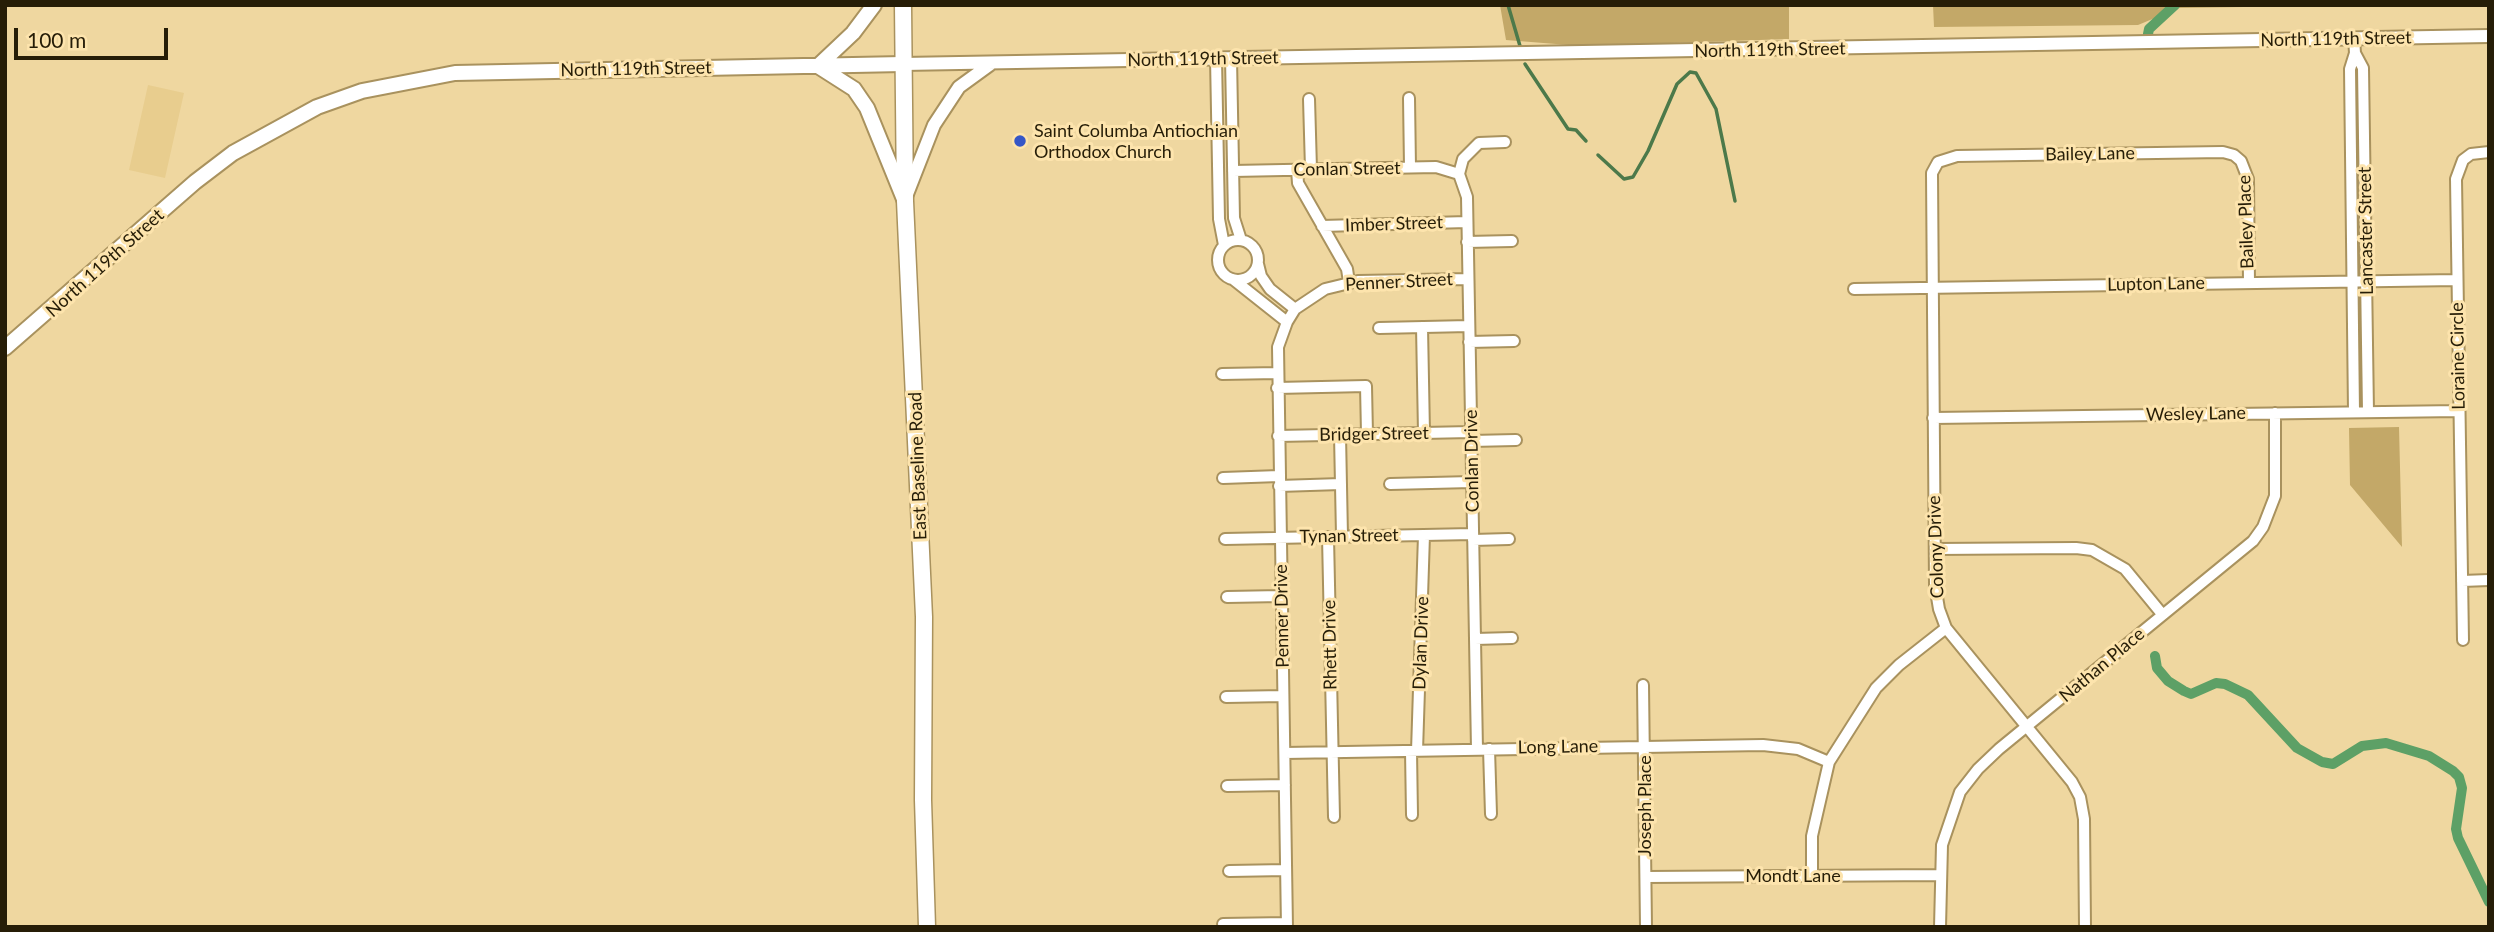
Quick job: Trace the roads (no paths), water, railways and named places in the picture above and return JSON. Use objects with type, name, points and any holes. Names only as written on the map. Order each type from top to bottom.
[{"type":"main road","points":[[874,5],[853,33],[818,66],[854,89],[867,108],[905,201]]},
{"type":"main road","name":"East Baseline Road","points":[[903,5],[905,201],[922,540],[927,927]]},
{"type":"main road","name":"North 119th Street","points":[[5,348],[195,182],[233,153],[317,107],[362,91],[455,73],[904,64]]},
{"type":"street","name":"North 119th Street","points":[[904,64],[2489,36]]},
{"type":"street","name":"Lancaster Street","points":[[2354,38],[2355,53],[2350,69],[2354,412]]},
{"type":"street","name":"Lancaster Street","points":[[2355,53],[2363,68],[2368,412]]},
{"type":"street","points":[[1216,58],[1219,219],[1224,245],[1218,262],[1223,274],[1287,322]]},
{"type":"street","points":[[1231,58],[1234,218],[1241,240]]},
{"type":"street","points":[[905,201],[934,125],[959,87],[992,62]]},
{"type":"street","points":[[1409,97],[1410,167]]},
{"type":"street","points":[[1309,99],[1311,169]]},
{"type":"street","points":[[1459,174],[1463,159],[1479,143],[1505,142]]},
{"type":"street","name":"Bailey Lane","points":[[1938,162],[1957,156],[2223,152],[2234,155],[2241,161]]},
{"type":"street","name":"Loraine Circle","points":[[2463,640],[2457,280],[2458,168],[2471,154],[2489,152]]},
{"type":"street","name":"Bailey Place","points":[[2241,161],[2248,179],[2249,283]]},
{"type":"street","name":"Colony Drive","points":[[1938,162],[1930,184],[1935,585],[1946,628],[2072,782],[2080,797],[2084,819],[2085,927]]},
{"type":"street","name":"Conlan Street","points":[[1233,171],[1436,167],[1459,174]]},
{"type":"street","points":[[1297,170],[1298,183],[1348,269],[1349,282]]},
{"type":"street","name":"Conlan Drive","points":[[1459,174],[1467,197],[1475,639],[1490,814]]},
{"type":"street","name":"Imber Street","points":[[1322,226],[1467,222]]},
{"type":"street","points":[[1224,245],[1241,240],[1253,246],[1261,276],[1270,289],[1295,309]]},
{"type":"street","points":[[1467,242],[1512,241]]},
{"type":"street","points":[[1234,280],[1252,275],[1258,264]]},
{"type":"street","name":"Penner Street","points":[[1295,309],[1325,289],[1349,282],[1468,279]]},
{"type":"street","name":"Lupton Lane","points":[[1854,289],[2457,280]]},
{"type":"street","name":"Penner Drive","points":[[1287,925],[1277,373],[1278,346],[1295,309]]},
{"type":"street","points":[[1379,328],[1469,326]]},
{"type":"street","points":[[1422,327],[1424,433]]},
{"type":"street","points":[[1469,342],[1514,341]]},
{"type":"street","points":[[1222,374],[1277,373]]},
{"type":"street","points":[[1277,388],[1366,386],[1367,434]]},
{"type":"street","name":"Wesley Lane","points":[[1933,418],[2459,411]]},
{"type":"street","name":"Nathan Place","points":[[1940,927],[1942,845],[1960,792],[1978,769],[2027,727],[2253,541],[2263,527],[2275,496],[2275,413]]},
{"type":"street","name":"Bridger Street","points":[[1278,436],[1424,433],[1516,440]]},
{"type":"street","points":[[1340,435],[1342,536]]},
{"type":"street","points":[[1223,478],[1341,484]]},
{"type":"street","points":[[1390,484],[1472,482]]},
{"type":"street","name":"Tynan Street","points":[[1225,539],[1424,535],[1509,539]]},
{"type":"street","name":"Dylan Drive","points":[[1412,815],[1424,535]]},
{"type":"street","name":"Rhett Drive","points":[[1328,537],[1334,817]]},
{"type":"street","points":[[1934,549],[2076,548],[2092,551],[2107,556],[2125,569],[2162,614]]},
{"type":"street","points":[[2462,581],[2489,580]]},
{"type":"street","points":[[1227,597],[1281,596]]},
{"type":"street","points":[[1812,876],[1812,836],[1829,762],[1876,688],[1899,665],[1946,628]]},
{"type":"street","points":[[1475,639],[1512,638]]},
{"type":"street","name":"Joseph Place","points":[[1643,685],[1646,927]]},
{"type":"street","points":[[1226,696],[1283,695]]},
{"type":"street","name":"Long Lane","points":[[1285,753],[1763,745],[1798,749],[1829,762]]},
{"type":"street","points":[[1227,786],[1285,785]]},
{"type":"street","points":[[1229,871],[1286,870]]},
{"type":"street","name":"Mondt Lane","points":[[1646,877],[1940,875]]},
{"type":"street","points":[[1223,924],[1287,925]]},
{"type":"waterway","points":[[1508,5],[1520,46]]},
{"type":"waterway","points":[[2148,34],[2149,29],[2175,5]]},
{"type":"waterway","points":[[1525,64],[1568,129],[1576,130],[1586,141]]},
{"type":"waterway","points":[[1598,155],[1624,179],[1633,177],[1648,151],[1677,84],[1690,72],[1696,73],[1716,109],[1735,201]]},
{"type":"waterway","points":[[2155,656],[2157,668],[2168,681],[2191,694],[2216,683],[2225,684],[2248,695],[2297,748],[2322,762],[2333,764],[2362,746],[2386,743],[2429,756],[2453,771],[2459,777],[2462,788],[2456,829],[2458,838],[2489,902]]},
{"type":"place","name":"Saint Columba Antiochian Orthodox Church","points":[[1020,141]]}]
